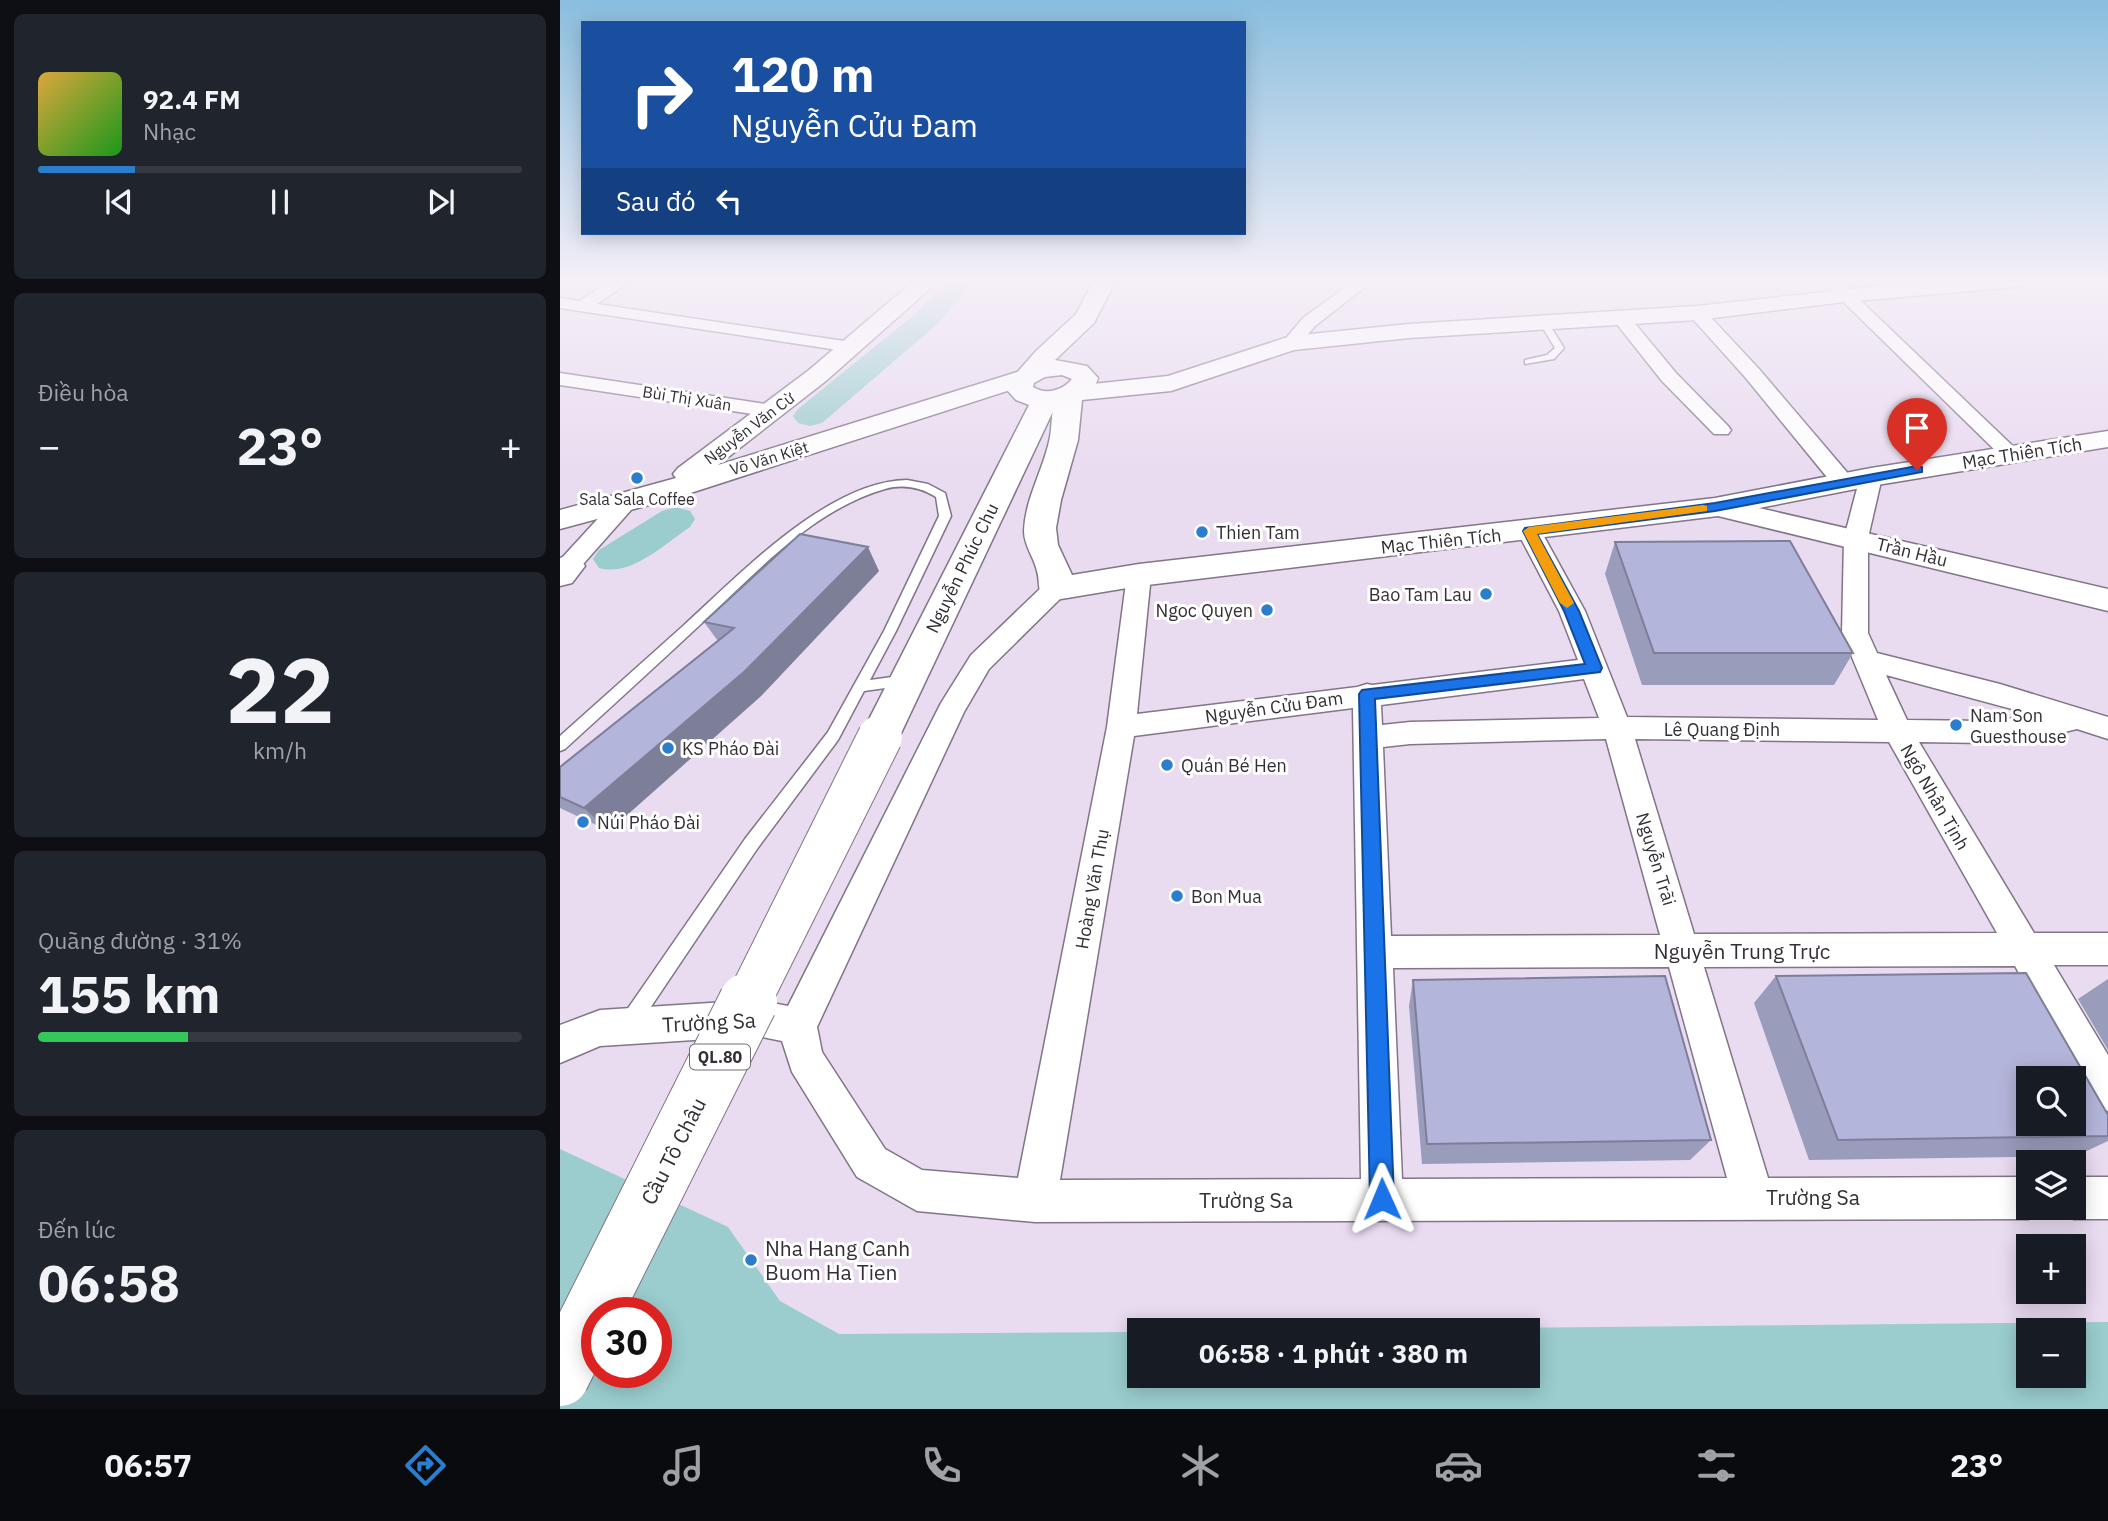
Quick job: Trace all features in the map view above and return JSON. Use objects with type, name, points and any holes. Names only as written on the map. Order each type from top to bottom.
[{"type":"main road","name":"Nguyễn Phúc Chu","points":[[1054,385],[1045,356],[1056,346]]},
{"type":"main road","name":"Nguyễn Phúc Chu","points":[[880,737],[1054,385],[1082,346]]},
{"type":"main road","name":"Võ Văn Kiệt","points":[[560,520],[623,505],[916,414],[981,407],[1054,385],[1171,383],[1281,346]]},
{"type":"main road","name":"Nguyễn Văn Cừ","points":[[664,492],[772,411],[851,347]]},
{"type":"main road","points":[[1054,385],[1065,433],[1040,530],[1042,546],[1058,575],[1055,589]]},
{"type":"main road","name":"Mạc Thiên Tích","points":[[1055,589],[1139,575],[1715,507],[1857,480],[2108,439]]},
{"type":"main road","name":"Võ Văn Kiệt","points":[[560,505],[623,505]]},
{"type":"main road","name":"Trần Hầu","points":[[1715,507],[1857,538],[2108,600]]},
{"type":"main road","name":"Cầu Tô Châu","points":[[560,1377],[880,737]]},
{"type":"street","points":[[843,346],[851,347]]},
{"type":"street","points":[[1644,346],[1669,377],[1721,430]]},
{"type":"street","points":[[1727,346],[1857,480]]},
{"type":"street","points":[[1897,346],[2011,455]]},
{"type":"street","name":"Bùi Thị Xuân","points":[[560,379],[772,411]]},
{"type":"street","name":"Ngô Nhân Tịnh","points":[[1857,480],[1855,633],[1896,731],[2108,1092]]},
{"type":"street","points":[[564,571],[623,505]]},
{"type":"street","name":"Nguyễn Trãi","points":[[1529,531],[1572,611],[1616,728],[1753,1197]]},
{"type":"street","name":"Hoàng Văn Thụ","points":[[1035,1201],[1121,727],[1139,575]]},
{"type":"street","points":[[798,1026],[912,785],[951,710],[980,662],[1055,589]]},
{"type":"street","points":[[1867,660],[2000,694],[2108,728]]},
{"type":"street","name":"Nguyễn Cửu Đam","points":[[1121,727],[1367,694],[1594,668]]},
{"type":"street","points":[[1367,694],[1382,1199]]},
{"type":"street","name":"Lê Quang Định","points":[[1370,738],[1410,733],[1616,728],[1986,732],[2031,729],[2074,719]]},
{"type":"street","name":"Nguyễn Trung Trực","points":[[1376,952],[2108,949]]},
{"type":"street","name":"Trường Sa","points":[[560,1044],[600,1028],[757,1018],[798,1026],[805,1059],[871,1163],[917,1190],[1035,1201],[2016,1198]]},
{"type":"street","points":[[2086,1198],[2108,1198]]},
{"type":"lane","points":[[1528,362],[1557,354],[1559,346]]},
{"type":"lane","points":[[560,745],[740,581],[807,524],[872,489],[904,483],[925,484],[941,495],[945,516],[890,631],[834,736],[751,844],[627,1027]]},
{"type":"lane","points":[[859,687],[908,680]]},
{"type":"shaded area","points":[[560,1149],[728,1227],[780,1301],[839,1334],[1127,1332],[1127,1388],[1540,1388],[1540,1328],[2016,1323],[2016,1388],[2086,1388],[2086,1322],[2108,1322],[2108,1409],[560,1409]]},
{"type":"building","points":[[800,534],[868,547],[744,672],[584,808],[560,797],[560,767],[734,628],[704,622]]},
{"type":"building","points":[[1790,541],[1853,653],[1654,653],[1615,542]]},
{"type":"building","points":[[2026,973],[2080,1066],[2016,1066],[2016,1136],[2086,1136],[2086,1077],[2108,1115],[2108,1136],[1838,1140],[1776,976]]},
{"type":"building","points":[[1665,976],[1711,1140],[1427,1144],[1413,980]]},
{"type":"waterway","points":[[810,416],[894,346]]},
{"type":"waterway","points":[[613,559],[676,519]]},
{"type":"slow traffic","points":[[1567,603],[1529,531],[1703,509]]},
{"type":"place","name":"Sala Sala Coffee","points":[[637,478]]},
{"type":"place","name":"Thien Tam","points":[[1202,532]]},
{"type":"place","name":"Bao Tam Lau","points":[[1486,594]]},
{"type":"place","name":"Ngoc Quyen","points":[[1267,610]]},
{"type":"place","name":"Nam Son Guesthouse","points":[[1956,725]]},
{"type":"place","name":"KS Pháo Đài","points":[[668,748]]},
{"type":"place","name":"Quán Bé Hen","points":[[1167,765]]},
{"type":"place","name":"Núi Pháo Đài","points":[[583,822]]},
{"type":"place","name":"Bon Mua","points":[[1177,896]]},
{"type":"place","name":"Nha Hang Canh Buom Ha Tien","points":[[751,1260]]},
{"type":"route","points":[[1382,1199],[1367,694],[1594,668],[1572,611],[1529,531],[1715,507],[1917,470]]}]
